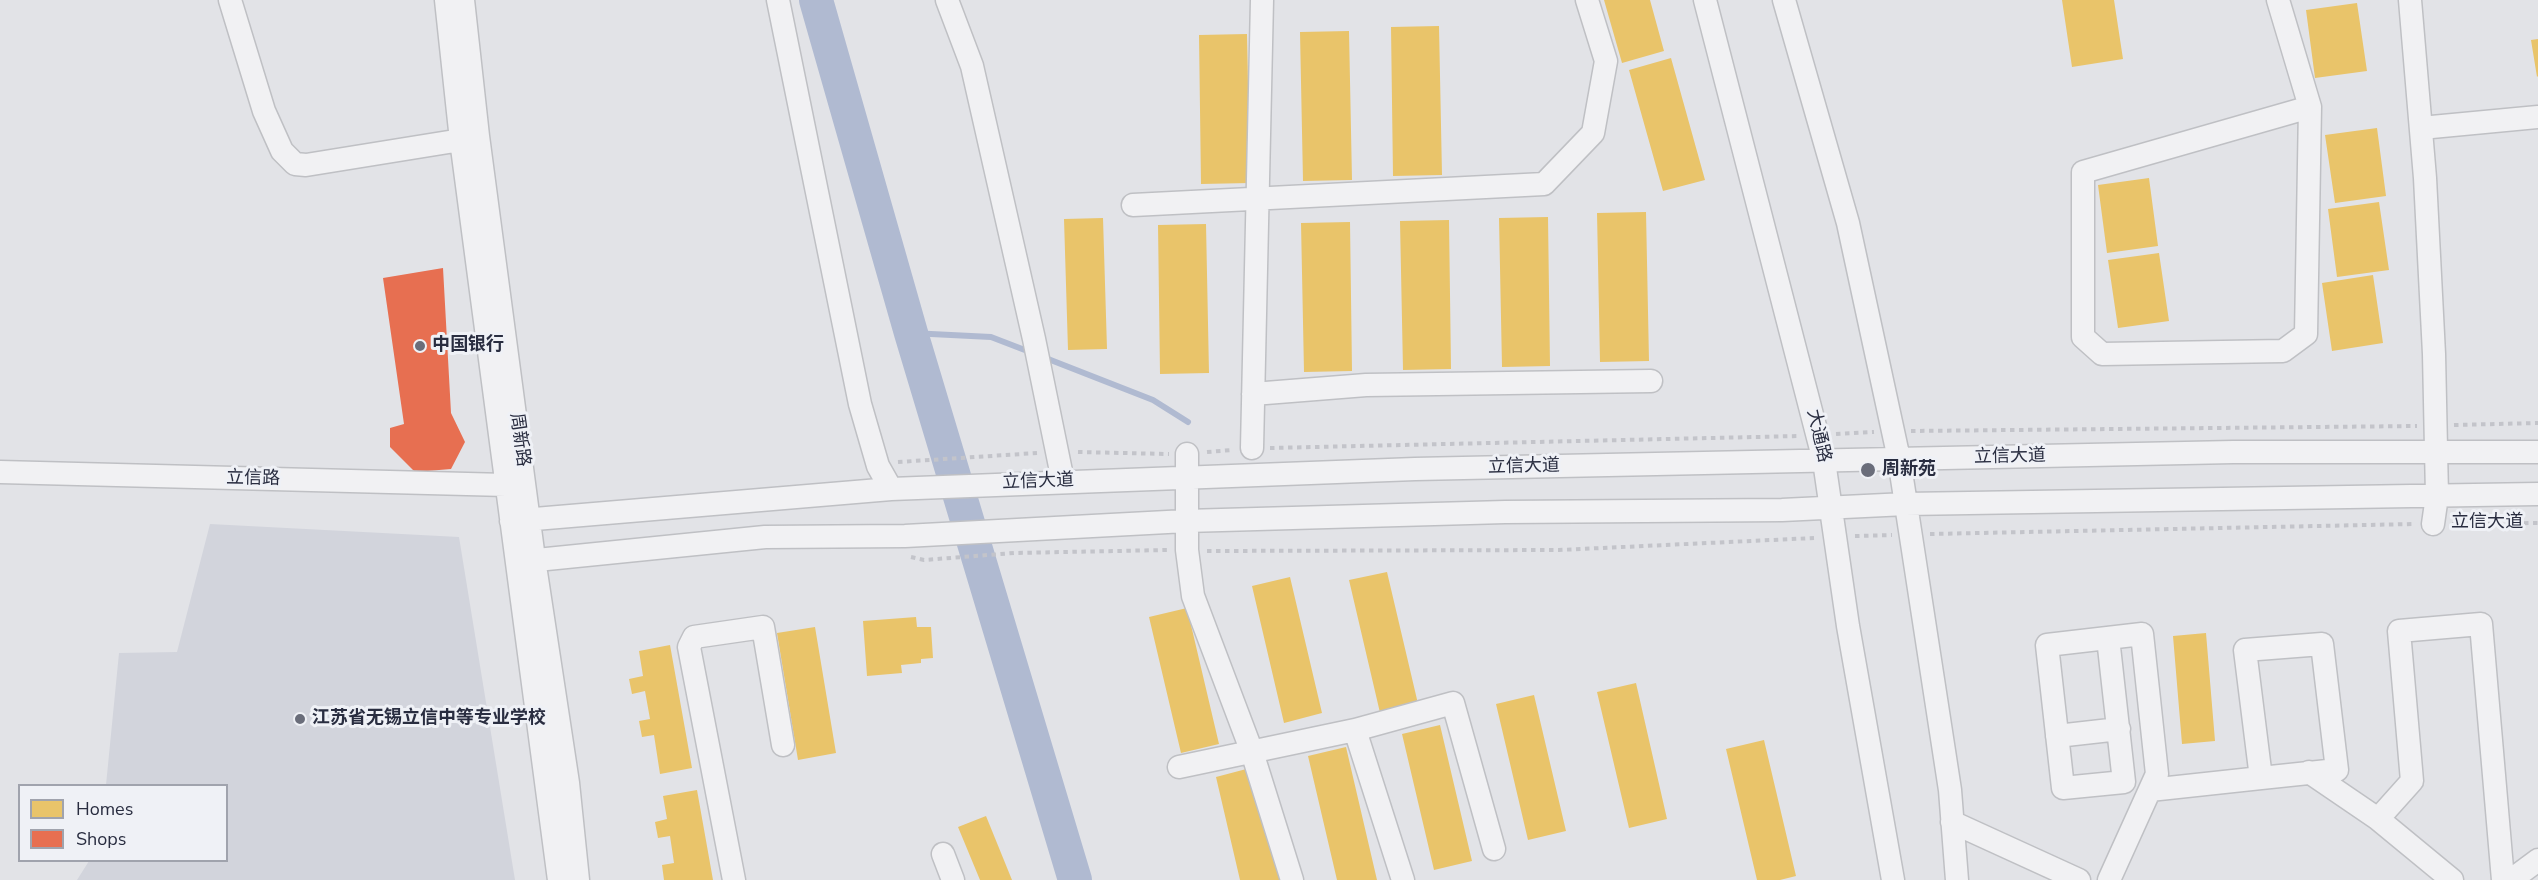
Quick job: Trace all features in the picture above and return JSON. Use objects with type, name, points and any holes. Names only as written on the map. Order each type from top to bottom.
[{"type":"street","points":[[230,0],[264,111],[282,152],[295,164],[306,165],[461,140]]},
{"type":"street","name":"周新路","points":[[446,0],[461,140],[506,485],[521,521]]},
{"type":"street","name":"周新路","points":[[463,0],[559,880]]},
{"type":"street","points":[[778,0],[860,404],[878,466],[891,489]]},
{"type":"street","points":[[946,0],[972,66],[1034,339],[1063,481]]},
{"type":"street","points":[[1252,448],[1263,0]]},
{"type":"street","points":[[1133,205],[1544,184],[1593,133],[1606,61],[1587,0]]},
{"type":"street","name":"大通路","points":[[1705,0],[1819,435],[1848,626],[1893,880]]},
{"type":"street","points":[[1784,0],[1848,223],[1899,459],[1950,790],[1957,880]]},
{"type":"street","points":[[2278,0],[2310,107],[2306,334],[2283,351],[2102,354],[2083,337],[2083,172],[2310,107]]},
{"type":"street","points":[[2410,0],[2421,128],[2433,342],[2437,496],[2433,524]]},
{"type":"street","points":[[2421,128],[2538,117]]},
{"type":"street","points":[[1253,394],[1366,385],[1651,381]]},
{"type":"street","name":"立信大道","points":[[521,521],[891,489],[1063,481],[1415,469],[2221,452],[2538,452]]},
{"type":"street","points":[[1187,454],[1185,478],[1187,550],[1193,596],[1252,752],[1292,880]]},
{"type":"street","name":"立信路","points":[[0,472],[506,485]]},
{"type":"street","name":"立信大道","points":[[525,560],[765,537],[905,536],[1186,520],[1505,512],[1782,510],[1906,504],[2538,494]]},
{"type":"street","name":"周新路","points":[[525,560],[568,783],[578,880]]},
{"type":"street","points":[[2378,819],[2412,781],[2399,631],[2481,624],[2504,880]]},
{"type":"street","points":[[734,880],[689,647],[694,636],[763,627],[783,745]]},
{"type":"street","points":[[2108,638],[2124,782],[2063,788],[2047,645],[2142,634],[2157,774],[2109,880]]},
{"type":"street","points":[[2150,790],[2337,770],[2322,644],[2245,650],[2261,778]]},
{"type":"street","points":[[1179,767],[1355,730],[1452,703],[1494,849]]},
{"type":"street","points":[[2057,736],[2119,729]]},
{"type":"street","points":[[1355,730],[1403,880]]},
{"type":"street","points":[[2309,772],[2378,819],[2452,880]]},
{"type":"street","points":[[1952,822],[2079,880]]},
{"type":"street","points":[[943,854],[953,880]]},
{"type":"street","points":[[2511,880],[2538,860]]},
{"type":"path","name":"立信大道","points":[[904,461],[1058,452],[1187,454],[1252,448],[1893,432],[2538,423]]},
{"type":"path","name":"立信大道","points":[[924,560],[1014,554],[1187,550],[1229,553],[1558,550],[1911,534],[2538,523]]},
{"type":"shaded area","name":"江苏省无锡立信中等专业学校","points":[[210,524],[459,537],[515,880],[77,880],[88,862],[228,862],[228,784],[106,784],[119,653],[177,652]]},
{"type":"building: Homes","points":[[1604,0],[1650,0],[1664,51],[1622,63]]},
{"type":"building: Homes","points":[[2062,0],[2114,0],[2123,59],[2072,67]]},
{"type":"building: Homes","points":[[2357,3],[2367,71],[2315,78],[2306,10]]},
{"type":"building: Homes","points":[[1439,26],[1442,175],[1393,176],[1391,27]]},
{"type":"building: Homes","points":[[1349,31],[1352,180],[1303,181],[1300,32]]},
{"type":"building: Homes","points":[[1247,34],[1250,183],[1201,184],[1199,35]]},
{"type":"building: Homes","points":[[2538,39],[2538,76],[2537,77],[2531,40]]},
{"type":"building: Homes","points":[[1671,58],[1705,180],[1663,191],[1629,70]]},
{"type":"building: Homes","points":[[2377,128],[2386,196],[2335,203],[2325,135]]},
{"type":"building: Homes","points":[[2149,178],[2158,246],[2107,253],[2098,185]]},
{"type":"building: Homes","points":[[2379,202],[2389,270],[2337,277],[2328,209]]},
{"type":"building: Homes","points":[[1646,212],[1649,361],[1600,362],[1597,213]]},
{"type":"building: Homes","points":[[1548,217],[1550,366],[1502,367],[1499,218]]},
{"type":"building: Homes","points":[[1103,218],[1107,349],[1068,350],[1064,219]]},
{"type":"building: Homes","points":[[1449,220],[1451,369],[1403,370],[1400,221]]},
{"type":"building: Homes","points":[[1350,222],[1352,371],[1304,372],[1301,223]]},
{"type":"building: Homes","points":[[1206,224],[1209,373],[1160,374],[1158,225]]},
{"type":"building: Homes","points":[[2159,253],[2169,321],[2118,328],[2108,260]]},
{"type":"building: Homes","points":[[2373,275],[2383,343],[2332,351],[2322,283]]},
{"type":"building: Homes","points":[[1387,572],[1419,708],[1381,717],[1349,580]]},
{"type":"building: Homes","points":[[1290,577],[1322,713],[1284,723],[1252,586]]},
{"type":"building: Homes","points":[[1187,608],[1219,744],[1181,753],[1149,617]]},
{"type":"building: Homes","points":[[916,617],[917,627],[931,627],[933,658],[921,659],[921,663],[901,665],[902,673],[867,676],[863,621]]},
{"type":"building: Homes","points":[[815,627],[836,753],[798,760],[777,633]]},
{"type":"building: Homes","points":[[2206,633],[2215,741],[2182,744],[2173,636]]},
{"type":"building: Homes","points":[[670,645],[692,768],[660,774],[654,735],[642,737],[639,721],[650,719],[645,691],[632,694],[629,679],[643,676],[639,651]]},
{"type":"building: Homes","points":[[1636,683],[1667,819],[1629,828],[1597,692]]},
{"type":"building: Homes","points":[[1534,695],[1566,831],[1528,840],[1496,704]]},
{"type":"building: Homes","points":[[1440,725],[1472,861],[1434,870],[1402,734]]},
{"type":"building: Homes","points":[[1764,740],[1796,876],[1780,880],[1757,880],[1726,749]]},
{"type":"building: Homes","points":[[1346,747],[1377,880],[1337,880],[1308,756]]},
{"type":"building: Homes","points":[[1254,767],[1280,880],[1240,880],[1216,777]]},
{"type":"building: Homes","points":[[697,790],[713,880],[664,880],[662,865],[674,863],[670,836],[658,838],[655,822],[667,819],[663,796]]},
{"type":"building: Homes","points":[[986,816],[1012,880],[980,880],[958,827]]},
{"type":"building: Shops","name":"中国银行","points":[[443,268],[451,413],[465,442],[451,469],[415,472],[390,447],[390,428],[404,424],[383,278]]},
{"type":"waterway","points":[[816,0],[911,333],[1075,880]]},
{"type":"waterway","points":[[911,333],[991,337],[1030,352]]},
{"type":"waterway","points":[[1043,357],[1153,400],[1188,422]]},
{"type":"place","name":"中国银行","points":[[420,346]]},
{"type":"place","name":"周新苑","points":[[1868,470]]},
{"type":"place","name":"江苏省无锡立信中等专业学校","points":[[300,719]]}]
